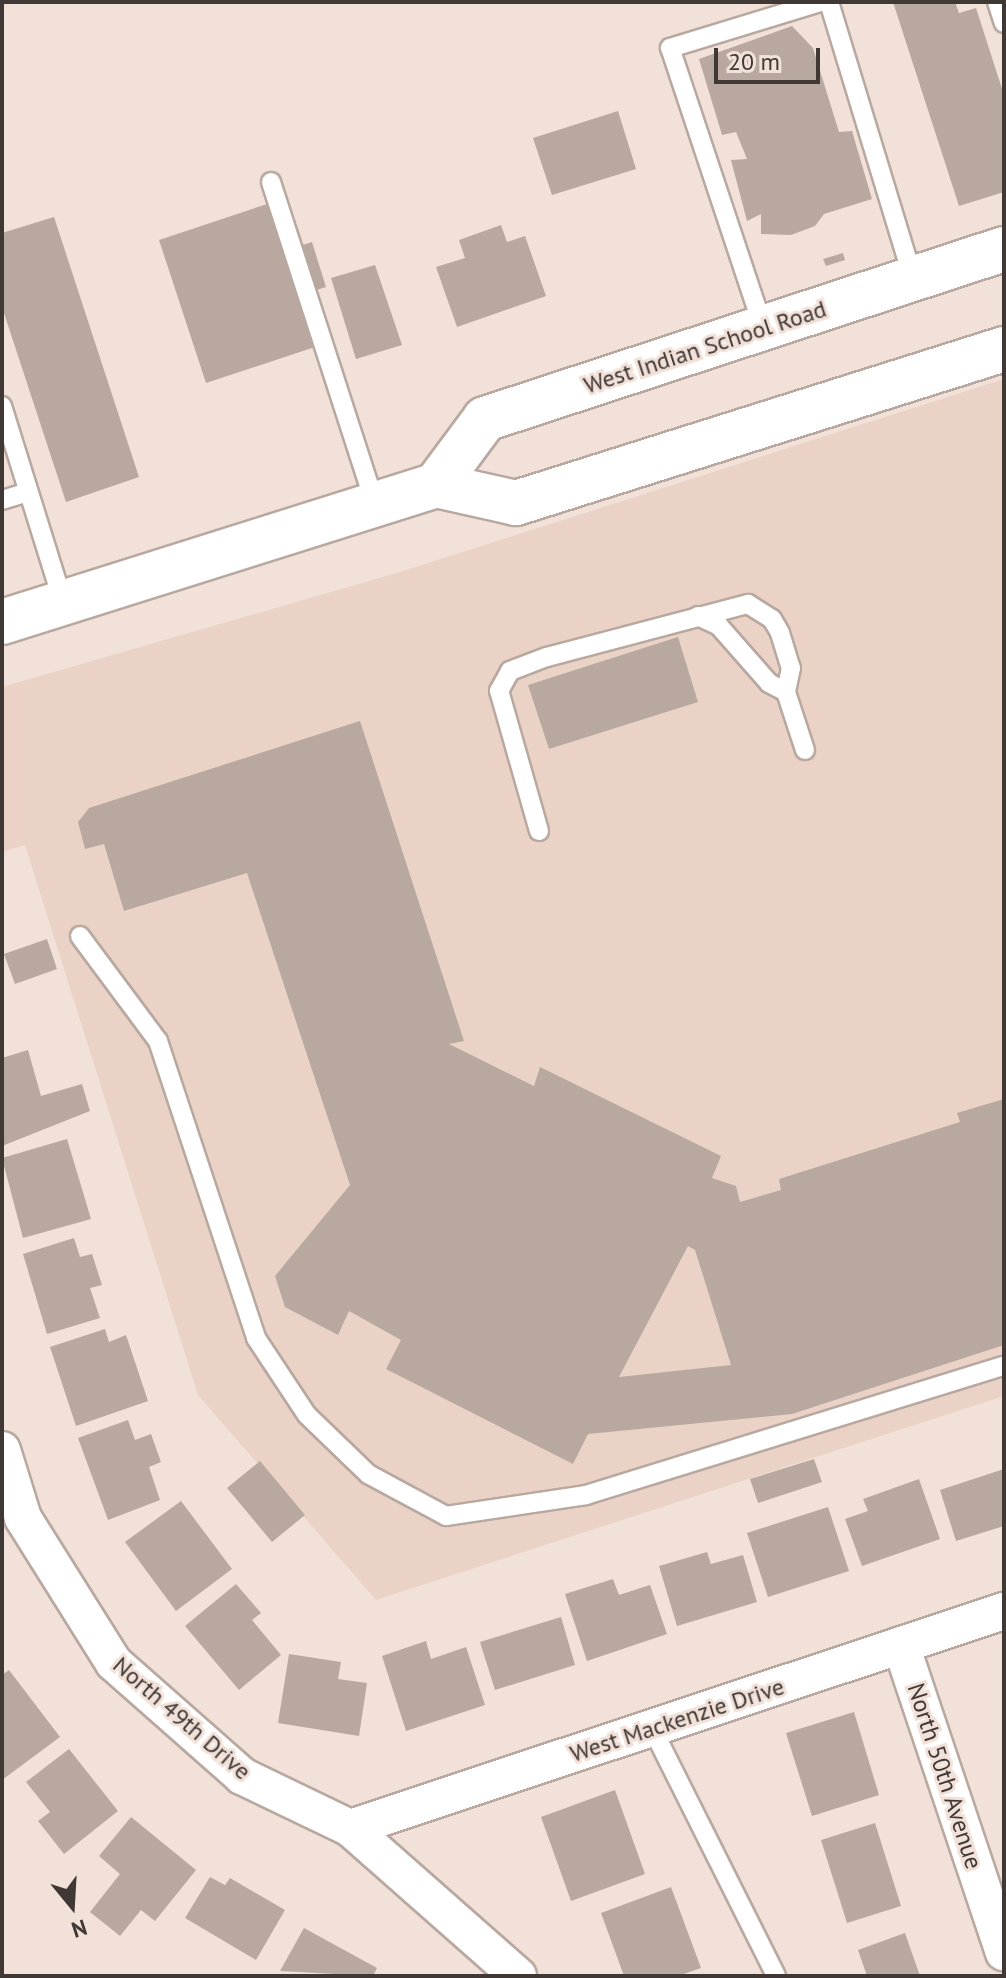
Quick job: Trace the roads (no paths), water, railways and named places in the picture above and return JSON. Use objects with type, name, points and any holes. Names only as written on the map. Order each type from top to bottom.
[{"type":"main road","name":"West Indian School Road","points":[[436,485],[485,419],[1004,249]]},
{"type":"main road","points":[[2,622],[436,485],[516,503],[1004,349]]},
{"type":"street","name":"North 49th Drive","points":[[2,1450],[23,1518],[114,1663],[242,1776],[350,1828],[518,1976]]},
{"type":"street","name":"West Mackenzie Drive","points":[[350,1828],[1004,1611]]},
{"type":"street","name":"North 50th Avenue","points":[[901,1645],[1004,1952]]},
{"type":"lane","points":[[763,327],[670,48],[820,2]]},
{"type":"lane","points":[[829,2],[913,279]]},
{"type":"lane","points":[[997,2],[1004,23]]},
{"type":"lane","points":[[271,182],[375,504]]},
{"type":"lane","points":[[2,406],[63,603]]},
{"type":"lane","points":[[2,500],[28,492]]},
{"type":"lane","points":[[539,831],[505,724],[502,680],[547,657],[748,604],[772,619],[791,668],[786,692],[805,750]]},
{"type":"lane","points":[[698,616],[719,626],[769,683],[786,692]]},
{"type":"lane","points":[[80,936],[158,1041],[256,1338],[307,1415],[368,1474],[446,1516],[586,1495],[1004,1366]]},
{"type":"lane","points":[[652,1728],[776,1976]]}]
